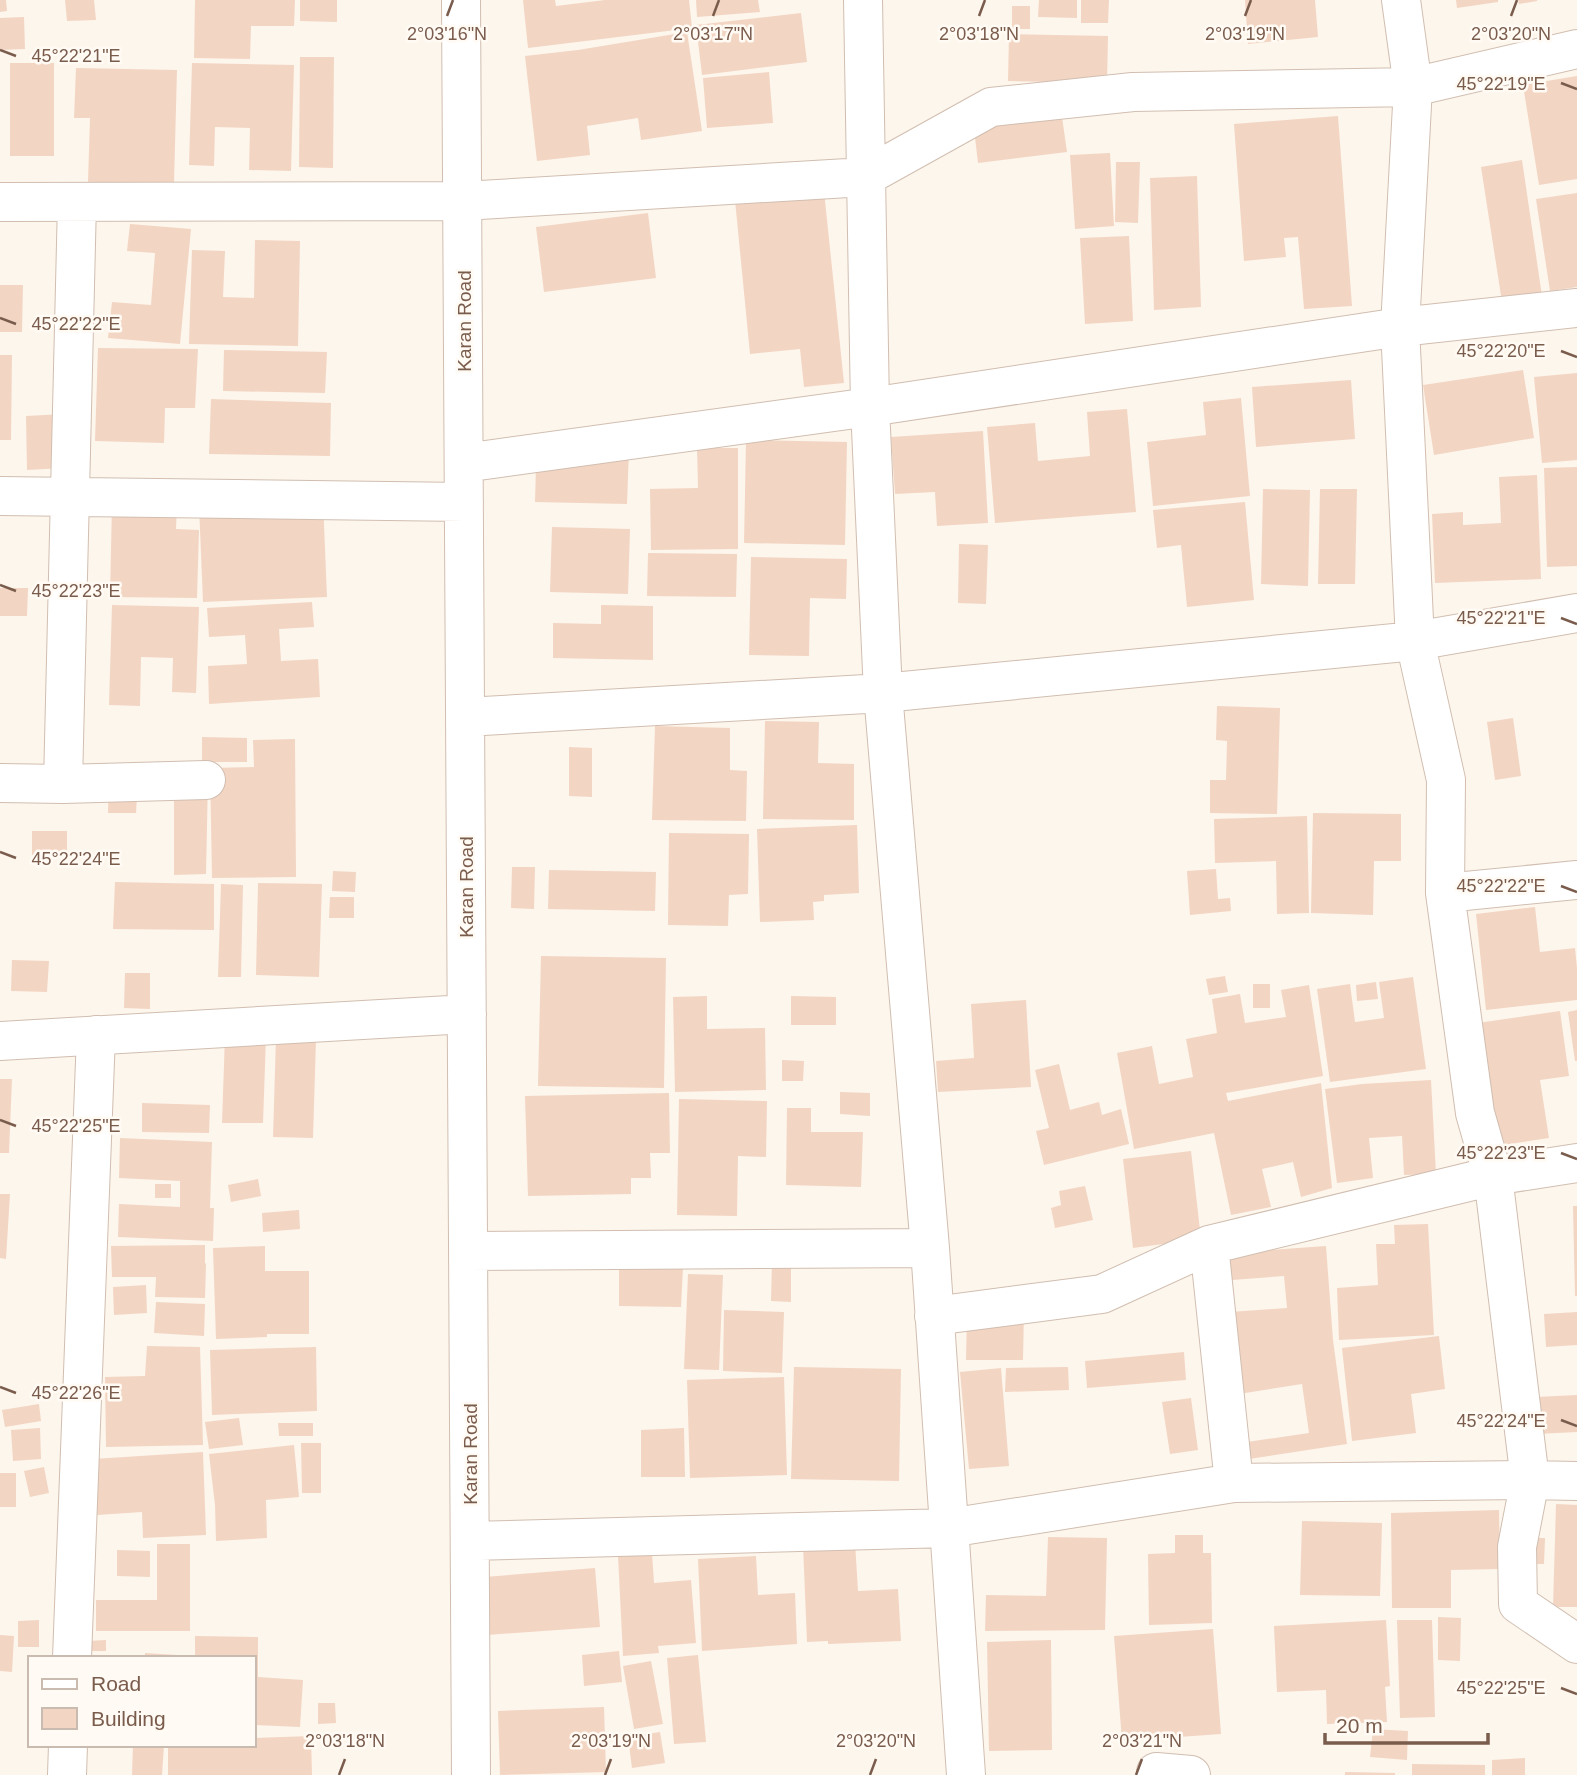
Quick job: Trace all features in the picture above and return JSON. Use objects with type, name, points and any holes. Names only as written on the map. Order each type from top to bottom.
[{"type":"street","name":"Karan Road","points":[[461,0],[471,1775]]},
{"type":"street","points":[[863,0],[870,407],[883,693],[930,1248],[966,1775]]},
{"type":"street","points":[[1401,0],[1413,87],[1400,327],[1415,641],[1446,779],[1446,893],[1475,1113],[1493,1176],[1530,1480],[1517,1547],[1518,1604],[1577,1644]]},
{"type":"street","points":[[0,202],[463,201],[865,177],[991,107],[1133,92],[1413,87],[1577,49]]},
{"type":"street","points":[[63,784],[77,202]]},
{"type":"street","points":[[464,463],[870,407],[1400,327],[1577,308]]},
{"type":"street","points":[[0,495],[464,502]]},
{"type":"street","points":[[466,716],[883,693],[1415,641],[1577,613]]},
{"type":"street","points":[[0,783],[206,780]]},
{"type":"street","points":[[1446,893],[1577,880]]},
{"type":"street","points":[[0,1041],[467,1014]]},
{"type":"street","points":[[72,1656],[96,1035]]},
{"type":"street","points":[[934,1316],[1102,1294],[1209,1245],[1493,1176],[1577,1163]]},
{"type":"street","points":[[1209,1245],[1234,1483]]},
{"type":"street","points":[[468,1251],[930,1248]]},
{"type":"street","points":[[470,1541],[949,1528],[1234,1483],[1577,1481]]},
{"type":"street","points":[[67,1775],[68,1747]]},
{"type":"building","points":[[0,0],[6,0],[7,11],[0,12]]},
{"type":"building","points":[[65,0],[94,0],[96,20],[67,21]]},
{"type":"building","points":[[195,0],[295,0],[294,26],[251,26],[250,59],[194,58]]},
{"type":"building","points":[[300,0],[337,0],[337,22],[300,21]]},
{"type":"building","points":[[523,0],[555,0],[556,6],[605,0],[689,0],[692,28],[528,48]]},
{"type":"building","points":[[696,0],[758,0],[760,12],[697,17]]},
{"type":"building","points":[[1039,0],[1077,0],[1077,18],[1038,17]]},
{"type":"building","points":[[1081,0],[1109,0],[1108,23],[1081,23]]},
{"type":"building","points":[[1245,0],[1315,0],[1318,37],[1248,44]]},
{"type":"building","points":[[1456,0],[1498,0],[1498,2],[1457,8]]},
{"type":"building","points":[[1518,0],[1537,0],[1537,1],[1519,4]]},
{"type":"building","points":[[1012,6],[1030,6],[1030,29],[1012,29]]},
{"type":"building","points":[[801,13],[807,62],[702,75],[696,25]]},
{"type":"building","points":[[24,17],[25,49],[0,50],[0,18]]},
{"type":"building","points":[[687,32],[702,131],[641,140],[638,118],[587,126],[590,155],[537,161],[525,56]]},
{"type":"building","points":[[1009,34],[1108,36],[1107,83],[1008,81]]},
{"type":"building","points":[[300,57],[334,57],[333,168],[299,167]]},
{"type":"building","points":[[10,63],[54,63],[54,156],[10,156]]},
{"type":"building","points":[[192,63],[294,65],[291,171],[249,170],[250,128],[215,127],[214,166],[189,165]]},
{"type":"building","points":[[76,68],[177,70],[174,183],[88,182],[90,118],[74,118]]},
{"type":"building","points":[[769,72],[773,123],[707,128],[703,78]]},
{"type":"building","points":[[1577,76],[1577,179],[1539,185],[1523,85]]},
{"type":"building","points":[[1338,116],[1352,306],[1304,309],[1298,237],[1284,238],[1286,257],[1244,261],[1234,124]]},
{"type":"building","points":[[1062,117],[1067,152],[978,163],[974,129]]},
{"type":"building","points":[[1110,153],[1114,226],[1075,229],[1070,155]]},
{"type":"building","points":[[1522,160],[1542,296],[1502,302],[1481,167]]},
{"type":"building","points":[[1116,162],[1140,162],[1138,223],[1115,222]]},
{"type":"building","points":[[1197,176],[1201,307],[1154,310],[1150,178]]},
{"type":"building","points":[[824,191],[844,383],[804,387],[800,349],[750,354],[735,200]]},
{"type":"building","points":[[1577,193],[1577,287],[1550,291],[1536,199]]},
{"type":"building","points":[[648,213],[656,278],[544,292],[536,227]]},
{"type":"building","points":[[130,224],[191,229],[180,344],[108,338],[112,302],[151,305],[155,253],[127,251]]},
{"type":"building","points":[[1129,236],[1133,321],[1085,324],[1080,238]]},
{"type":"building","points":[[255,240],[300,241],[298,346],[189,344],[192,250],[225,251],[223,297],[254,298]]},
{"type":"building","points":[[0,285],[23,285],[22,332],[0,332]]},
{"type":"building","points":[[98,348],[198,349],[195,408],[165,408],[164,443],[95,441]]},
{"type":"building","points":[[224,350],[327,352],[325,393],[223,391]]},
{"type":"building","points":[[0,355],[12,355],[11,440],[0,440]]},
{"type":"building","points":[[1523,370],[1534,438],[1434,455],[1423,385]]},
{"type":"building","points":[[1577,373],[1577,460],[1542,463],[1534,377]]},
{"type":"building","points":[[1351,380],[1355,439],[1256,447],[1252,387]]},
{"type":"building","points":[[1241,398],[1250,496],[1153,506],[1147,442],[1206,435],[1203,402]]},
{"type":"building","points":[[211,399],[331,403],[330,456],[209,454]]},
{"type":"building","points":[[1127,409],[1136,512],[995,523],[987,427],[1035,423],[1038,461],[1090,456],[1087,412]]},
{"type":"building","points":[[63,414],[64,468],[27,470],[26,416]]},
{"type":"building","points":[[983,431],[988,523],[937,526],[935,492],[895,494],[891,437]]},
{"type":"building","points":[[746,440],[847,442],[845,545],[744,543]]},
{"type":"building","points":[[697,448],[738,448],[738,549],[651,550],[650,489],[698,488]]},
{"type":"building","points":[[629,450],[627,504],[535,502],[536,467]]},
{"type":"building","points":[[1577,467],[1577,566],[1547,567],[1544,468]]},
{"type":"building","points":[[1537,475],[1541,579],[1435,583],[1432,514],[1463,512],[1463,525],[1501,523],[1499,477]]},
{"type":"building","points":[[1263,489],[1310,490],[1308,586],[1261,584]]},
{"type":"building","points":[[1320,489],[1357,489],[1355,584],[1318,584]]},
{"type":"building","points":[[323,500],[327,597],[203,602],[199,505]]},
{"type":"building","points":[[1245,502],[1254,600],[1187,607],[1181,545],[1157,548],[1153,510]]},
{"type":"building","points":[[112,503],[177,504],[176,529],[199,530],[197,598],[110,597]]},
{"type":"building","points":[[552,527],[630,529],[628,594],[550,592]]},
{"type":"building","points":[[959,544],[988,545],[986,604],[958,603]]},
{"type":"building","points":[[648,553],[737,554],[736,597],[647,596]]},
{"type":"building","points":[[751,557],[847,559],[846,599],[810,598],[809,656],[749,655]]},
{"type":"building","points":[[0,588],[28,588],[27,616],[0,616]]},
{"type":"building","points":[[312,602],[314,627],[279,629],[281,661],[318,659],[320,697],[209,704],[208,666],[247,664],[245,635],[209,637],[207,608]]},
{"type":"building","points":[[112,605],[199,607],[196,693],[172,692],[173,658],[141,657],[140,706],[109,705]]},
{"type":"building","points":[[601,605],[653,606],[653,660],[553,658],[553,623],[601,624]]},
{"type":"building","points":[[1217,706],[1280,708],[1277,814],[1210,813],[1210,780],[1226,780],[1227,741],[1216,740]]},
{"type":"building","points":[[1513,718],[1521,776],[1495,780],[1487,722]]},
{"type":"building","points":[[765,721],[819,722],[818,763],[854,764],[854,820],[763,819]]},
{"type":"building","points":[[655,726],[730,728],[730,770],[747,771],[746,821],[652,820]]},
{"type":"building","points":[[202,737],[247,738],[247,762],[202,762]]},
{"type":"building","points":[[295,739],[296,877],[212,878],[210,768],[254,767],[253,740]]},
{"type":"building","points":[[569,747],[592,748],[592,797],[569,796]]},
{"type":"building","points":[[109,779],[138,780],[136,813],[108,813]]},
{"type":"building","points":[[208,779],[206,874],[174,875],[174,780]]},
{"type":"building","points":[[1313,813],[1401,814],[1401,861],[1374,861],[1373,915],[1311,913]]},
{"type":"building","points":[[1307,816],[1309,913],[1277,914],[1276,861],[1215,863],[1214,819]]},
{"type":"building","points":[[857,825],[859,893],[824,895],[824,901],[813,902],[814,920],[760,922],[757,829]]},
{"type":"building","points":[[32,831],[67,831],[67,856],[32,855]]},
{"type":"building","points":[[669,833],[749,834],[748,894],[729,895],[728,926],[668,925]]},
{"type":"building","points":[[512,867],[535,867],[534,909],[511,908]]},
{"type":"building","points":[[1216,869],[1218,899],[1230,898],[1231,911],[1190,915],[1187,871]]},
{"type":"building","points":[[549,870],[656,872],[655,911],[548,909]]},
{"type":"building","points":[[333,871],[356,872],[355,892],[332,891]]},
{"type":"building","points":[[115,882],[214,884],[214,930],[113,929]]},
{"type":"building","points":[[258,883],[322,884],[319,977],[256,975]]},
{"type":"building","points":[[221,884],[243,885],[241,977],[218,977]]},
{"type":"building","points":[[330,897],[354,897],[354,918],[329,918]]},
{"type":"building","points":[[1535,907],[1540,952],[1575,948],[1577,1000],[1486,1010],[1476,914]]},
{"type":"building","points":[[541,956],[666,958],[664,1088],[538,1086]]},
{"type":"building","points":[[12,960],[49,961],[47,992],[11,991]]},
{"type":"building","points":[[125,973],[150,973],[150,1009],[124,1008]]},
{"type":"building","points":[[1225,976],[1228,992],[1209,995],[1206,979]]},
{"type":"building","points":[[1413,977],[1426,1069],[1330,1082],[1317,989],[1350,984],[1355,1022],[1384,1018],[1379,982]]},
{"type":"building","points":[[1376,982],[1378,999],[1357,1001],[1356,985]]},
{"type":"building","points":[[1253,984],[1270,984],[1270,1008],[1253,1008]]},
{"type":"building","points":[[1309,985],[1323,1076],[1226,1093],[1228,1101],[1321,1083],[1332,1188],[1301,1197],[1293,1162],[1262,1169],[1271,1207],[1231,1215],[1214,1133],[1134,1149],[1117,1053],[1152,1046],[1159,1084],[1193,1077],[1186,1039],[1217,1033],[1212,999],[1240,994],[1245,1023],[1286,1017],[1281,990]]},
{"type":"building","points":[[707,996],[707,1029],[765,1028],[766,1090],[675,1092],[673,997]]},
{"type":"building","points":[[791,996],[836,997],[836,1025],[791,1025]]},
{"type":"building","points":[[1026,1000],[1031,1087],[938,1092],[936,1061],[974,1058],[971,1004]]},
{"type":"building","points":[[1577,1010],[1577,1061],[1575,1061],[1568,1012]]},
{"type":"building","points":[[1560,1011],[1569,1076],[1540,1080],[1549,1138],[1497,1146],[1478,1023]]},
{"type":"building","points":[[225,1035],[266,1037],[263,1123],[222,1123]]},
{"type":"building","points":[[276,1038],[316,1039],[313,1138],[273,1137]]},
{"type":"building","points":[[782,1060],[804,1061],[803,1081],[782,1081]]},
{"type":"building","points":[[1059,1064],[1070,1110],[1099,1102],[1102,1115],[1121,1109],[1129,1144],[1044,1165],[1036,1131],[1049,1128],[1035,1070]]},
{"type":"building","points":[[0,1079],[12,1079],[9,1153],[0,1153]]},
{"type":"building","points":[[1431,1080],[1436,1174],[1404,1175],[1402,1136],[1369,1138],[1373,1178],[1337,1183],[1325,1089]]},
{"type":"building","points":[[840,1092],[870,1093],[870,1116],[840,1114]]},
{"type":"building","points":[[669,1093],[670,1153],[650,1153],[651,1178],[631,1178],[631,1194],[528,1196],[525,1096]]},
{"type":"building","points":[[679,1099],[767,1101],[766,1157],[738,1156],[737,1216],[677,1215]]},
{"type":"building","points":[[142,1103],[210,1105],[209,1133],[142,1132]]},
{"type":"building","points":[[787,1108],[811,1108],[811,1132],[863,1132],[861,1187],[786,1185]]},
{"type":"building","points":[[120,1138],[212,1142],[210,1208],[214,1208],[213,1241],[118,1237],[119,1204],[180,1207],[180,1181],[119,1178]]},
{"type":"building","points":[[1191,1151],[1201,1239],[1133,1248],[1123,1159]]},
{"type":"building","points":[[258,1179],[261,1196],[231,1202],[228,1185]]},
{"type":"building","points":[[155,1184],[171,1184],[171,1198],[155,1198]]},
{"type":"building","points":[[1085,1186],[1093,1220],[1055,1228],[1051,1208],[1061,1205],[1059,1191]]},
{"type":"building","points":[[0,1194],[10,1194],[6,1259],[0,1258]]},
{"type":"building","points":[[1573,1206],[1577,1206],[1577,1296],[1575,1296]]},
{"type":"building","points":[[299,1210],[300,1229],[263,1232],[262,1213]]},
{"type":"building","points":[[1428,1224],[1434,1335],[1339,1340],[1337,1288],[1378,1285],[1376,1244],[1395,1244],[1394,1225]]},
{"type":"building","points":[[205,1245],[205,1298],[155,1297],[156,1277],[112,1277],[111,1246]]},
{"type":"building","points":[[265,1246],[265,1271],[309,1271],[309,1334],[267,1334],[267,1337],[216,1339],[213,1248]]},
{"type":"building","points":[[1326,1246],[1333,1340],[1347,1444],[1249,1459],[1247,1442],[1309,1433],[1302,1384],[1239,1394],[1230,1312],[1287,1308],[1284,1276],[1232,1280],[1229,1253]]},
{"type":"building","points":[[772,1261],[791,1261],[791,1302],[771,1301]]},
{"type":"building","points":[[619,1267],[683,1268],[681,1307],[619,1306]]},
{"type":"building","points":[[688,1274],[723,1275],[719,1370],[684,1369]]},
{"type":"building","points":[[146,1285],[147,1313],[114,1315],[113,1287]]},
{"type":"building","points":[[156,1302],[205,1304],[204,1336],[154,1333]]},
{"type":"building","points":[[724,1310],[784,1312],[782,1373],[723,1371]]},
{"type":"building","points":[[967,1310],[1024,1310],[1023,1360],[966,1360]]},
{"type":"building","points":[[1577,1312],[1577,1345],[1546,1347],[1544,1314]]},
{"type":"building","points":[[1439,1336],[1445,1389],[1411,1394],[1416,1433],[1352,1441],[1342,1348]]},
{"type":"building","points":[[147,1346],[200,1347],[203,1445],[106,1447],[105,1377],[145,1376]]},
{"type":"building","points":[[316,1347],[317,1411],[212,1415],[210,1350]]},
{"type":"building","points":[[1184,1352],[1186,1380],[1087,1388],[1085,1361]]},
{"type":"building","points":[[794,1367],[901,1369],[899,1481],[791,1479]]},
{"type":"building","points":[[1068,1367],[1069,1390],[1005,1392],[1006,1368]]},
{"type":"building","points":[[1001,1368],[1009,1466],[969,1469],[960,1372]]},
{"type":"building","points":[[784,1377],[787,1475],[690,1478],[687,1380]]},
{"type":"building","points":[[1577,1395],[1577,1432],[1537,1434],[1536,1397]]},
{"type":"building","points":[[1191,1398],[1198,1450],[1170,1454],[1162,1402]]},
{"type":"building","points":[[39,1404],[41,1421],[5,1427],[2,1410]]},
{"type":"building","points":[[239,1418],[243,1445],[209,1449],[205,1422]]},
{"type":"building","points":[[278,1423],[313,1423],[313,1436],[279,1436]]},
{"type":"building","points":[[40,1428],[41,1459],[13,1461],[11,1430]]},
{"type":"building","points":[[684,1428],[685,1477],[641,1477],[641,1430]]},
{"type":"building","points":[[301,1443],[321,1443],[321,1493],[302,1493]]},
{"type":"building","points":[[294,1445],[299,1497],[266,1500],[267,1538],[216,1541],[209,1454]]},
{"type":"building","points":[[203,1452],[206,1535],[143,1538],[142,1512],[97,1515],[93,1459]]},
{"type":"building","points":[[44,1467],[49,1493],[30,1497],[24,1471]]},
{"type":"building","points":[[0,1473],[16,1473],[16,1507],[0,1507]]},
{"type":"building","points":[[1556,1504],[1577,1505],[1577,1607],[1553,1607]]},
{"type":"building","points":[[1499,1510],[1500,1569],[1451,1570],[1451,1608],[1392,1608],[1391,1513]]},
{"type":"building","points":[[1302,1521],[1382,1523],[1380,1596],[1300,1595]]},
{"type":"building","points":[[1175,1535],[1203,1535],[1203,1553],[1211,1553],[1212,1623],[1149,1625],[1148,1554],[1175,1553]]},
{"type":"building","points":[[1048,1537],[1107,1538],[1105,1630],[985,1631],[986,1595],[1046,1596]]},
{"type":"building","points":[[1531,1538],[1545,1538],[1544,1564],[1531,1564]]},
{"type":"building","points":[[855,1542],[858,1591],[898,1589],[901,1641],[828,1644],[828,1641],[807,1642],[803,1545]]},
{"type":"building","points":[[157,1544],[190,1544],[190,1631],[96,1631],[96,1600],[157,1600]]},
{"type":"building","points":[[117,1550],[150,1551],[150,1577],[117,1576]]},
{"type":"building","points":[[652,1553],[654,1583],[691,1580],[696,1643],[658,1646],[659,1653],[623,1656],[618,1556]]},
{"type":"building","points":[[756,1556],[758,1595],[795,1593],[797,1644],[702,1651],[698,1559]]},
{"type":"building","points":[[595,1568],[600,1627],[487,1635],[484,1577]]},
{"type":"building","points":[[1438,1617],[1461,1618],[1460,1661],[1438,1660]]},
{"type":"building","points":[[39,1620],[39,1647],[18,1647],[18,1621]]},
{"type":"building","points":[[1386,1620],[1390,1686],[1385,1687],[1387,1722],[1327,1724],[1326,1690],[1277,1692],[1274,1626]]},
{"type":"building","points":[[1397,1620],[1432,1620],[1435,1717],[1400,1718]]},
{"type":"building","points":[[1213,1629],[1221,1734],[1122,1741],[1114,1636]]},
{"type":"building","points":[[0,1635],[14,1636],[12,1672],[0,1671]]},
{"type":"building","points":[[195,1636],[258,1637],[258,1677],[303,1680],[300,1727],[256,1725],[256,1656],[195,1656]]},
{"type":"building","points":[[106,1640],[106,1651],[88,1651],[88,1641]]},
{"type":"building","points":[[1051,1640],[1052,1750],[989,1751],[987,1642]]},
{"type":"building","points":[[619,1651],[622,1682],[584,1686],[582,1655]]},
{"type":"building","points":[[145,1653],[193,1656],[145,1656]]},
{"type":"building","points":[[698,1655],[706,1742],[674,1744],[667,1658]]},
{"type":"building","points":[[651,1661],[663,1724],[634,1729],[623,1666]]},
{"type":"building","points":[[318,1703],[335,1703],[336,1723],[318,1724]]},
{"type":"building","points":[[604,1707],[606,1772],[500,1775],[498,1711]]},
{"type":"building","points":[[1373,1729],[1408,1731],[1407,1760],[1370,1757]]},
{"type":"building","points":[[660,1732],[665,1763],[632,1768],[628,1737]]},
{"type":"building","points":[[311,1736],[312,1775],[168,1775],[168,1747],[256,1747],[256,1738]]},
{"type":"building","points":[[133,1747],[164,1747],[162,1775],[132,1775]]},
{"type":"building","points":[[1525,1758],[1525,1775],[1492,1775],[1492,1760]]},
{"type":"building","points":[[1412,1764],[1485,1765],[1485,1775],[1412,1775]]},
{"type":"building","points":[[1345,1772],[1395,1773],[1395,1775],[1345,1775]]}]
